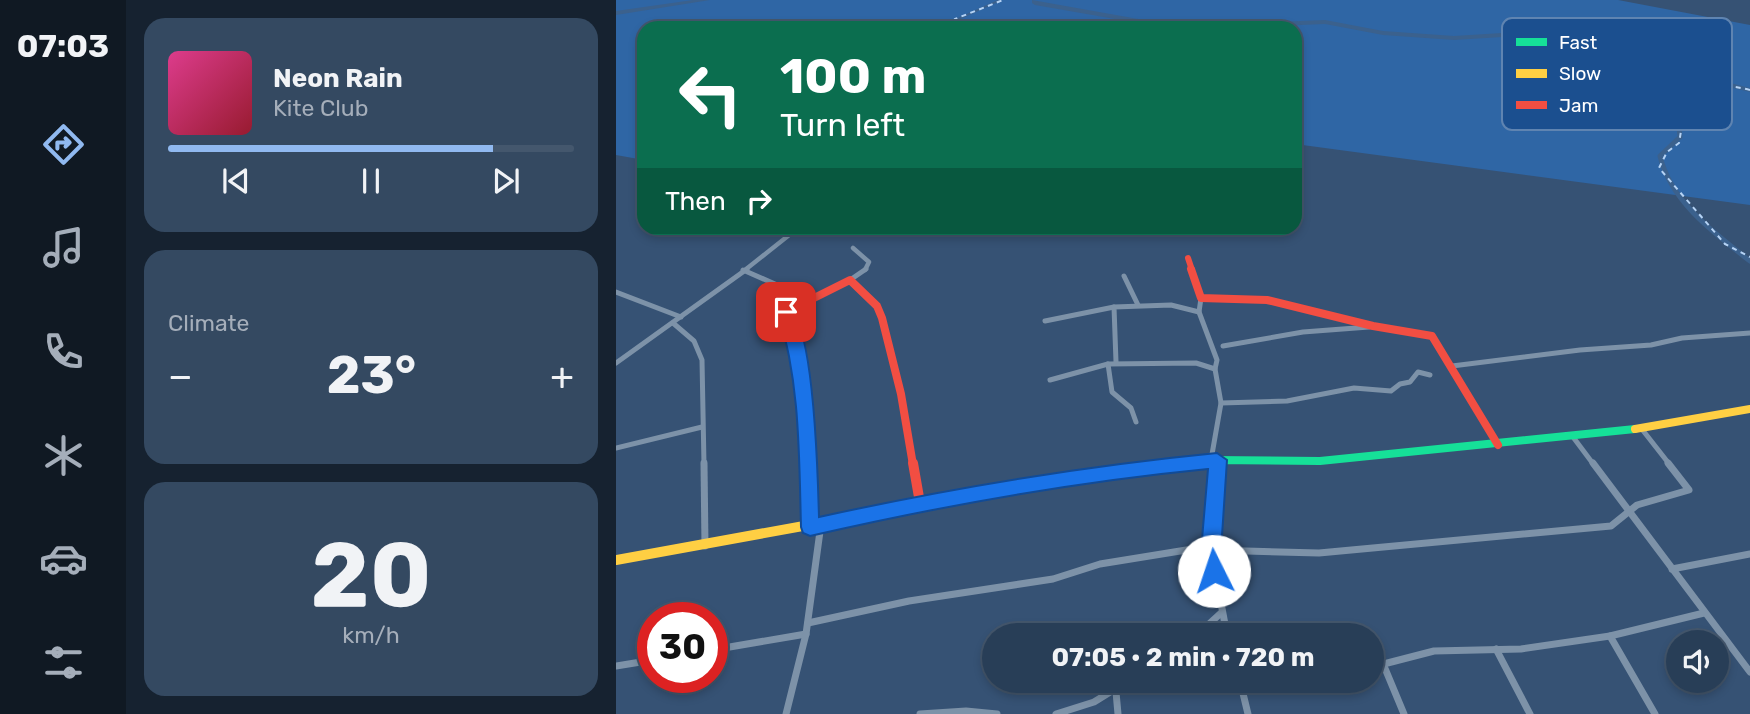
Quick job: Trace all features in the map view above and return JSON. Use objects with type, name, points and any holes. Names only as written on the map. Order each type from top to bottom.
[{"type":"street","points":[[616,363],[789,235]]},
{"type":"street","points":[[786,312],[866,270],[869,262],[853,248]]},
{"type":"street","points":[[1188,258],[1201,298],[1199,312],[1217,360],[1214,369],[1222,403],[1214,460],[1211,548],[1224,623]]},
{"type":"street","points":[[743,270],[775,284],[797,347],[806,410],[810,527]]},
{"type":"street","points":[[1124,276],[1138,305]]},
{"type":"street","points":[[850,280],[877,306],[882,318],[901,394],[920,503]]},
{"type":"street","points":[[616,292],[681,317]]},
{"type":"street","points":[[1201,298],[1224,294],[1262,298],[1377,327],[1432,336],[1498,445]]},
{"type":"street","points":[[1045,321],[1138,305],[1171,305],[1199,312]]},
{"type":"street","points":[[1114,307],[1116,362]]},
{"type":"street","points":[[673,323],[694,341],[702,360],[705,547]]},
{"type":"street","points":[[1223,346],[1303,332],[1377,327]]},
{"type":"street","points":[[1452,366],[1580,350],[1651,345],[1682,338],[1750,333]]},
{"type":"street","points":[[1050,380],[1116,362],[1196,363],[1214,369]]},
{"type":"street","points":[[1108,364],[1112,392],[1131,408],[1136,422]]},
{"type":"street","points":[[1222,403],[1287,401],[1354,387],[1391,391],[1400,384],[1410,382],[1418,372],[1430,375]]},
{"type":"street","points":[[617,562],[810,527],[920,503],[1130,469],[1214,460],[1320,461],[1498,445],[1641,428],[1750,409]]},
{"type":"street","points":[[616,449],[702,426]]},
{"type":"street","points":[[808,623],[878,605],[1007,585],[1087,570],[1100,564],[1211,548],[1320,553],[1611,526],[1637,505],[1689,490],[1641,428]]},
{"type":"street","points":[[1573,437],[1750,671]]},
{"type":"street","points":[[786,714],[806,634],[821,524]]},
{"type":"street","points":[[1672,569],[1750,554]]},
{"type":"street","points":[[1211,623],[1222,613]]},
{"type":"street","points":[[1404,714],[1384,666],[1434,651],[1496,649],[1610,636],[1704,613]]},
{"type":"street","points":[[728,647],[806,634]]},
{"type":"street","points":[[1610,636],[1655,714]]},
{"type":"street","points":[[1496,649],[1530,714]]},
{"type":"street","points":[[616,666],[637,663]]},
{"type":"street","points":[[1056,714],[1094,702],[1105,693]]},
{"type":"street","points":[[1116,693],[1118,714]]},
{"type":"street","points":[[1243,693],[1248,714]]},
{"type":"street","points":[[920,714],[966,711],[997,714]]},
{"type":"shaded area","points":[[616,0],[1618,0],[1713,18],[1502,18],[1502,130],[1732,130],[1732,22],[1750,25],[1750,205],[1302,145],[1302,21],[637,21],[637,159],[616,155]]},
{"type":"waterway","points":[[616,13],[707,0]]},
{"type":"waterway","points":[[954,21],[1000,0]]},
{"type":"waterway","points":[[1035,0],[1035,3],[1138,21]]},
{"type":"waterway","points":[[1302,23],[1325,22],[1383,33],[1454,38],[1502,35]]},
{"type":"waterway","points":[[1732,86],[1750,90]]},
{"type":"waterway","points":[[1679,130],[1680,137],[1660,156],[1674,188],[1696,215],[1750,261]]},
{"type":"ferry route","points":[[953,21],[1003,0]]},
{"type":"ferry route","points":[[1732,87],[1750,90]]},
{"type":"ferry route","points":[[1681,130],[1679,143],[1667,152],[1659,168],[1725,244],[1750,257]]},
{"type":"traffic: fast","points":[[1024,486],[1211,460],[1320,461],[1635,429]]},
{"type":"traffic: slow","points":[[1635,429],[1750,409]]},
{"type":"traffic: slow","points":[[616,560],[1024,486]]},
{"type":"traffic: jam","points":[[1188,258],[1201,298],[1267,300],[1373,326],[1410,330],[1432,336],[1498,445]]},
{"type":"traffic: jam","points":[[786,312],[850,280],[877,306],[901,394],[920,503]]},
{"type":"route","points":[[786,312],[797,347],[806,410],[810,527],[920,503],[1130,469],[1217,460],[1211,551],[1214,571]]}]
